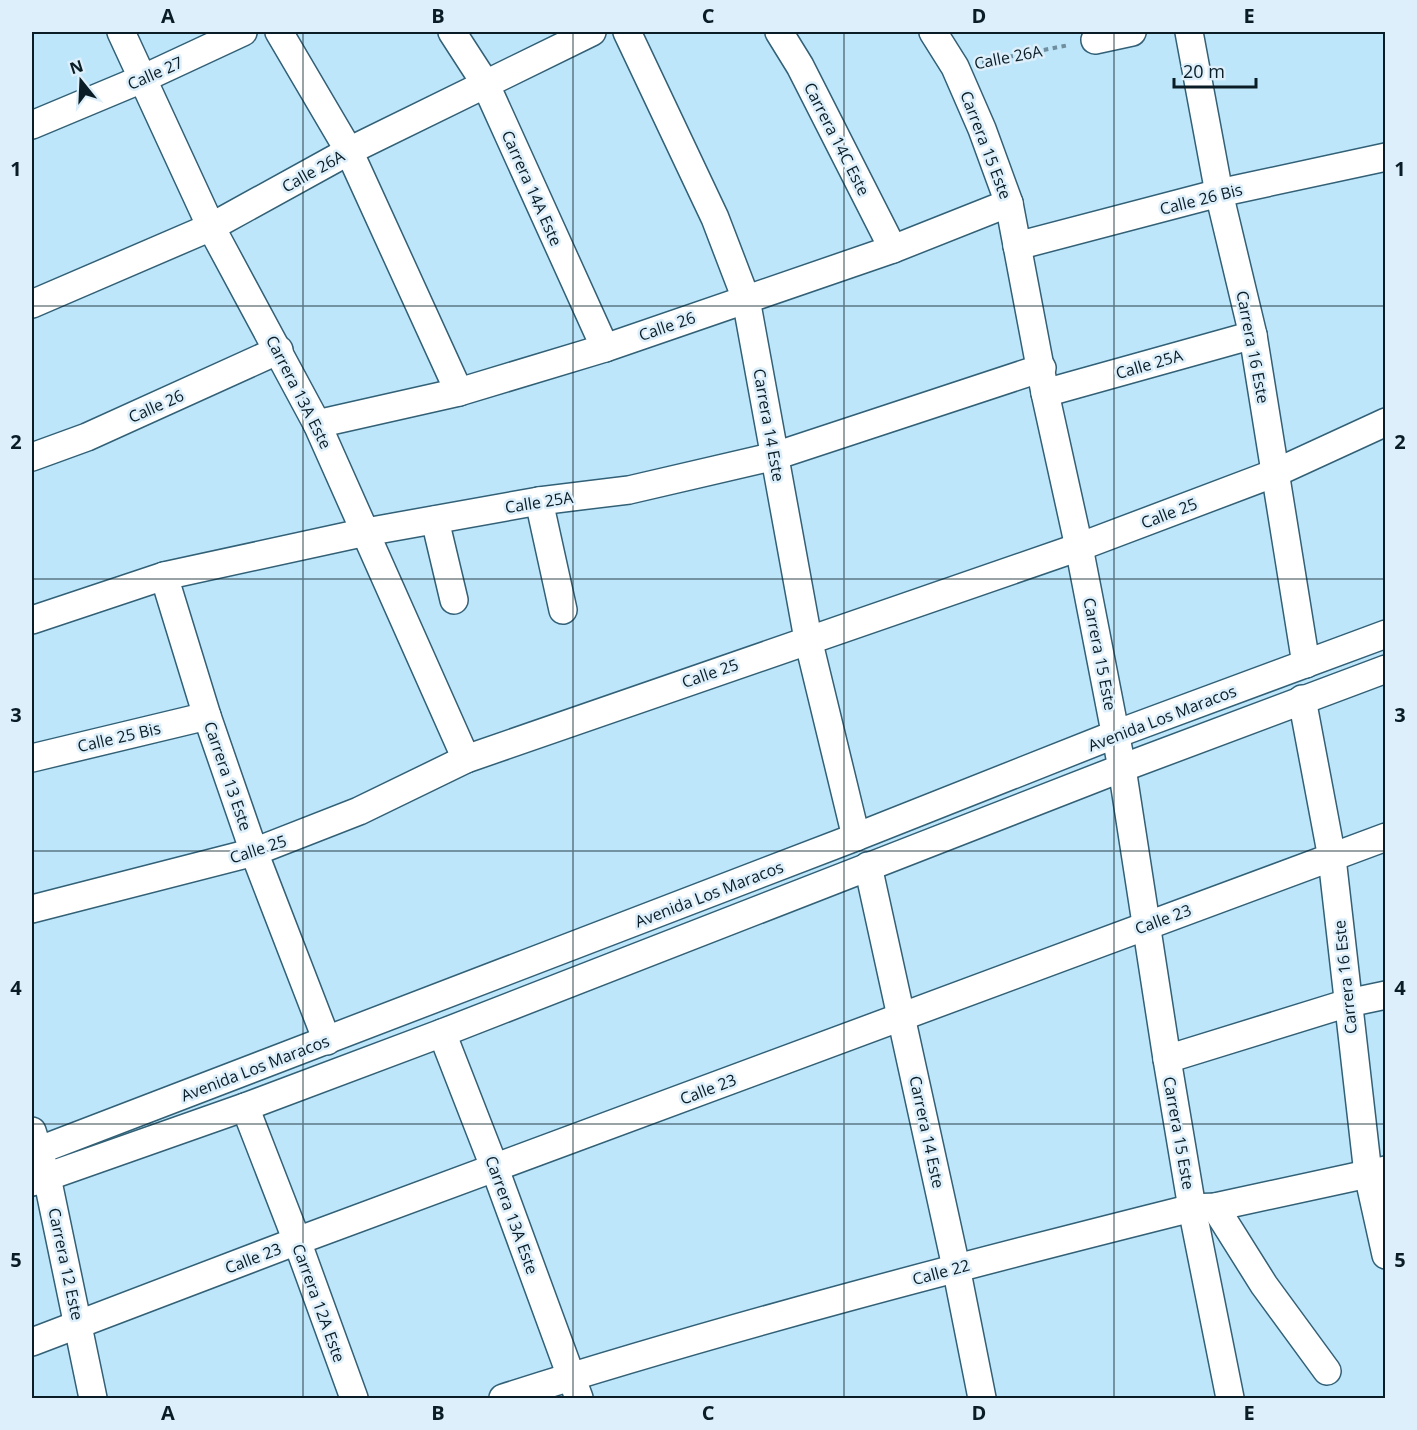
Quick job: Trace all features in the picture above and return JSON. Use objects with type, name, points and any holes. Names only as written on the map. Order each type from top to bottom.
[{"type":"street","name":"Carrera 13A Este","points":[[121,32],[211,226],[317,424],[466,759]]},
{"type":"street","name":"Calle 27","points":[[32,125],[142,80],[243,32]]},
{"type":"street","points":[[279,32],[349,151],[459,392]]},
{"type":"street","name":"Carrera 14A Este","points":[[453,32],[485,83],[605,348]]},
{"type":"street","name":"Calle 26A","points":[[32,304],[211,226],[349,151],[592,32]]},
{"type":"street","name":"Carrera 14 Este","points":[[627,32],[716,218],[746,299],[808,639],[856,837]]},
{"type":"street","name":"Carrera 14C Este","points":[[779,32],[800,66],[893,249]]},
{"type":"street","name":"Carrera 15 Este","points":[[933,32],[955,67],[982,129],[1009,203],[1116,734],[1167,1059],[1204,1208],[1230,1398]]},
{"type":"street","points":[[1095,40],[1132,32]]},
{"type":"street","name":"Carrera 16 Este","points":[[1189,32],[1219,193],[1252,335],[1306,664]]},
{"type":"street","name":"Calle 26 Bis","points":[[1017,246],[1219,193],[1386,157]]},
{"type":"street","name":"Calle 26","points":[[317,424],[459,392],[605,348],[893,249],[1009,203]]},
{"type":"street","name":"Calle 25A","points":[[32,620],[164,576],[366,532],[538,501],[629,490],[774,456],[1044,380],[1252,335]]},
{"type":"street","name":"Calle 26","points":[[32,457],[87,437],[279,350]]},
{"type":"street","name":"Calle 25","points":[[32,909],[254,852],[359,811],[466,759],[1078,547],[1275,473],[1386,422]]},
{"type":"street","points":[[538,501],[563,610]]},
{"type":"street","points":[[435,520],[454,600]]},
{"type":"street","name":"Carrera 13 Este","points":[[164,576],[207,716],[254,852],[327,1041]]},
{"type":"street","name":"Avenida Los Maracos","points":[[34,1145],[327,1041],[1116,734],[1386,634]]},
{"type":"street","name":"Avenida Los Maracos","points":[[39,1179],[245,1107],[442,1033],[1122,768],[1386,669]]},
{"type":"street","name":"Carrera 16 Este","points":[[1302,699],[1332,858],[1347,1003],[1377,1172],[1386,1255]]},
{"type":"street","name":"Calle 25 Bis","points":[[32,758],[207,716]]},
{"type":"street","name":"Calle 23","points":[[32,1342],[297,1241],[1386,837]]},
{"type":"street","name":"Carrera 14 Este","points":[[868,866],[956,1267],[982,1398]]},
{"type":"street","points":[[1167,1059],[1347,1003],[1386,995]]},
{"type":"street","name":"Carrera 13A Este","points":[[442,1033],[495,1169],[575,1388]]},
{"type":"street","name":"Carrera 12A Este","points":[[245,1107],[354,1398]]},
{"type":"street","name":"Carrera 12 Este","points":[[34,1145],[39,1179],[79,1325],[93,1398]]},
{"type":"street","name":"Calle 22","points":[[503,1398],[575,1388],[956,1267],[1204,1208],[1377,1172]]},
{"type":"street","points":[[1204,1208],[1327,1371]]},
{"type":"path","name":"Calle 26A","points":[[955,67],[1095,40]]}]
